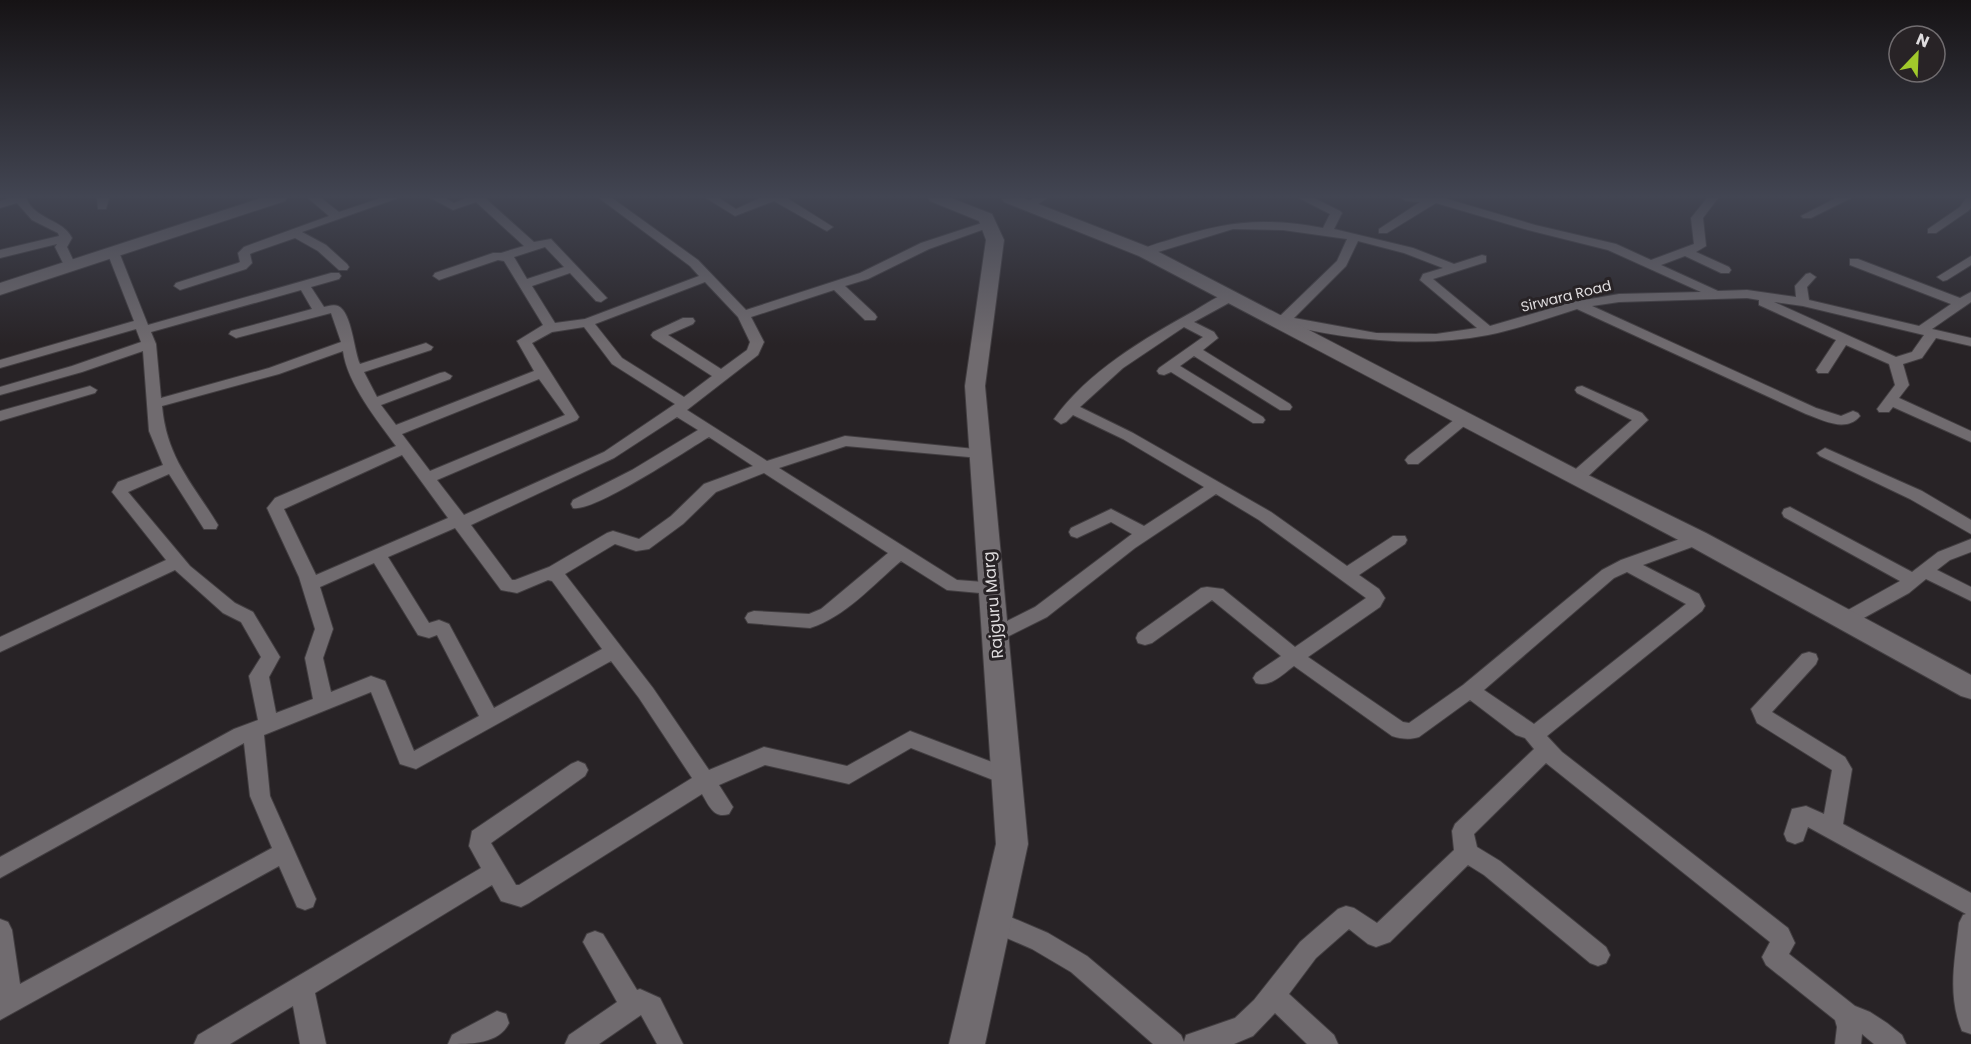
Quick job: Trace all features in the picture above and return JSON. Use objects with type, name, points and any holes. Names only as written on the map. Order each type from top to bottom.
[{"type":"street","points":[[0,254],[30,247]]},
{"type":"street","points":[[61,247],[70,266]]},
{"type":"street","points":[[0,289],[129,247]]},
{"type":"street","points":[[180,286],[242,266],[246,263],[244,253],[258,247]]},
{"type":"street","points":[[0,364],[304,285],[339,272],[320,247]]},
{"type":"street","points":[[439,276],[527,247]]},
{"type":"street","points":[[552,247],[601,298]]},
{"type":"street","points":[[310,584],[609,455],[681,407],[753,352],[757,342],[744,315],[694,263],[671,247]]},
{"type":"street","points":[[744,315],[864,276],[924,247]]},
{"type":"street","name":"Rajguru Marg","points":[[967,1044],[1012,844],[975,386],[994,247]]},
{"type":"street","points":[[1132,247],[1279,319],[1576,478],[1697,539],[1971,688]]},
{"type":"street","points":[[1145,252],[1163,247]]},
{"type":"street","points":[[1279,319],[1342,263],[1349,247]]},
{"type":"street","points":[[1392,247],[1415,252],[1455,269]]},
{"type":"street","points":[[1610,247],[1716,294]]},
{"type":"street","points":[[1652,264],[1698,247]]},
{"type":"street","points":[[113,252],[150,344],[157,431],[172,468],[210,525]]},
{"type":"street","points":[[1687,252],[1725,270]]},
{"type":"street","points":[[504,256],[508,258],[525,284],[550,325],[548,328]]},
{"type":"street","points":[[1482,260],[1427,277],[1425,280],[1488,331]]},
{"type":"street","points":[[1854,262],[1966,299]]},
{"type":"street","points":[[1943,277],[1968,266]]},
{"type":"street","points":[[525,284],[572,268]]},
{"type":"street","points":[[428,478],[572,417],[542,373],[524,341],[548,328],[587,323],[707,277]]},
{"type":"street","points":[[1803,302],[1801,286],[1810,277]]},
{"type":"street","points":[[304,285],[320,311]]},
{"type":"street","points":[[836,285],[870,317]]},
{"type":"street","points":[[1747,294],[1895,362],[1917,355],[1927,332],[1966,299]]},
{"type":"street","name":"Sirwara Road","points":[[1279,319],[1376,337],[1436,338],[1488,331],[1578,305],[1619,298],[1747,294],[1803,302],[1971,342]]},
{"type":"street","points":[[1231,296],[1155,338],[1084,392],[1065,413],[1128,436],[1265,516],[1376,598],[1374,602],[1263,678]]},
{"type":"street","points":[[1578,305],[1817,413],[1842,421],[1853,416]]},
{"type":"street","points":[[236,334],[335,309],[349,344],[350,356],[373,403],[507,586],[517,587],[548,573],[553,573],[614,537],[636,545],[643,545],[677,520],[710,488],[767,466],[845,441],[980,453]]},
{"type":"street","points":[[688,321],[658,335],[722,376]]},
{"type":"street","points":[[1183,321],[1212,336],[1167,369],[1258,420]]},
{"type":"street","points":[[587,323],[617,361],[709,430],[953,586],[991,588]]},
{"type":"street","points":[[1823,370],[1844,338]]},
{"type":"street","points":[[0,391],[78,369],[150,344]]},
{"type":"street","points":[[154,405],[268,373],[349,344]]},
{"type":"street","points":[[356,370],[426,347]]},
{"type":"street","points":[[1194,350],[1285,407]]},
{"type":"street","points":[[1895,362],[1903,383],[1888,404],[1971,437]]},
{"type":"street","points":[[393,432],[542,373]]},
{"type":"street","points":[[373,403],[445,376]]},
{"type":"street","points":[[0,416],[90,390]]},
{"type":"street","points":[[1576,478],[1641,420],[1582,390]]},
{"type":"street","points":[[1413,460],[1464,419]]},
{"type":"street","points":[[579,504],[632,478],[709,430]]},
{"type":"street","points":[[323,702],[314,658],[324,629],[310,584],[276,512],[277,505],[404,448]]},
{"type":"street","points":[[1825,453],[1916,495],[1971,528]]},
{"type":"street","points":[[172,468],[130,483],[120,490],[177,562],[229,609],[247,617],[269,652],[269,662],[259,676],[260,796],[305,899]]},
{"type":"street","points":[[995,635],[1041,612],[1144,534],[1215,487]]},
{"type":"street","points":[[1790,513],[1919,576],[1971,595]]},
{"type":"street","points":[[1077,532],[1111,515],[1144,534]]},
{"type":"street","points":[[1145,638],[1207,593],[1212,592],[1293,656],[1405,732],[1412,731],[1470,690],[1608,574],[1627,564],[1697,539]]},
{"type":"street","points":[[1346,575],[1399,540]]},
{"type":"street","points":[[1845,620],[1903,588],[1944,556],[1971,545]]},
{"type":"street","points":[[754,618],[810,621],[818,619],[827,614],[900,552]]},
{"type":"street","points":[[378,555],[424,630],[429,631],[439,627],[443,629],[490,718]]},
{"type":"street","points":[[0,645],[177,562]]},
{"type":"street","points":[[1466,852],[1463,831],[1540,742],[1543,729],[1696,606],[1693,599],[1627,564]]},
{"type":"street","points":[[553,573],[646,693],[722,807]]},
{"type":"street","points":[[0,868],[260,726],[371,684],[375,684],[407,758],[413,760],[614,651]]},
{"type":"street","points":[[1809,659],[1761,709],[1761,713],[1838,763],[1842,769],[1832,829]]},
{"type":"street","points":[[1470,690],[1540,742],[1780,936],[1783,943],[1774,954],[1778,961],[1849,1017],[1848,1044]]},
{"type":"street","points":[[578,770],[480,838],[480,846],[509,894],[521,896],[705,781],[764,756],[849,775],[909,739],[1006,776]]},
{"type":"street","points":[[1795,834],[1802,814],[1971,905]]},
{"type":"street","points":[[0,930],[5,1005],[284,852]]},
{"type":"street","points":[[1466,852],[1492,868],[1598,955]]},
{"type":"street","points":[[1195,1044],[1231,1034],[1244,1027],[1274,996],[1308,950],[1346,917],[1354,919],[1379,936],[1466,852]]},
{"type":"street","points":[[207,1044],[494,872]]},
{"type":"street","points":[[994,921],[1040,942],[1079,964],[1172,1044]]},
{"type":"street","points":[[1971,922],[1965,984],[1971,1022]]},
{"type":"street","points":[[595,942],[632,1004]]},
{"type":"street","points":[[302,987],[313,1044]]},
{"type":"street","points":[[1274,996],[1325,1044]]},
{"type":"street","points":[[578,1044],[632,1004],[640,1001],[651,1007],[670,1044]]},
{"type":"street","points":[[1849,1017],[1855,1017],[1868,1024],[1893,1044]]},
{"type":"street","points":[[462,1044],[496,1023]]}]
